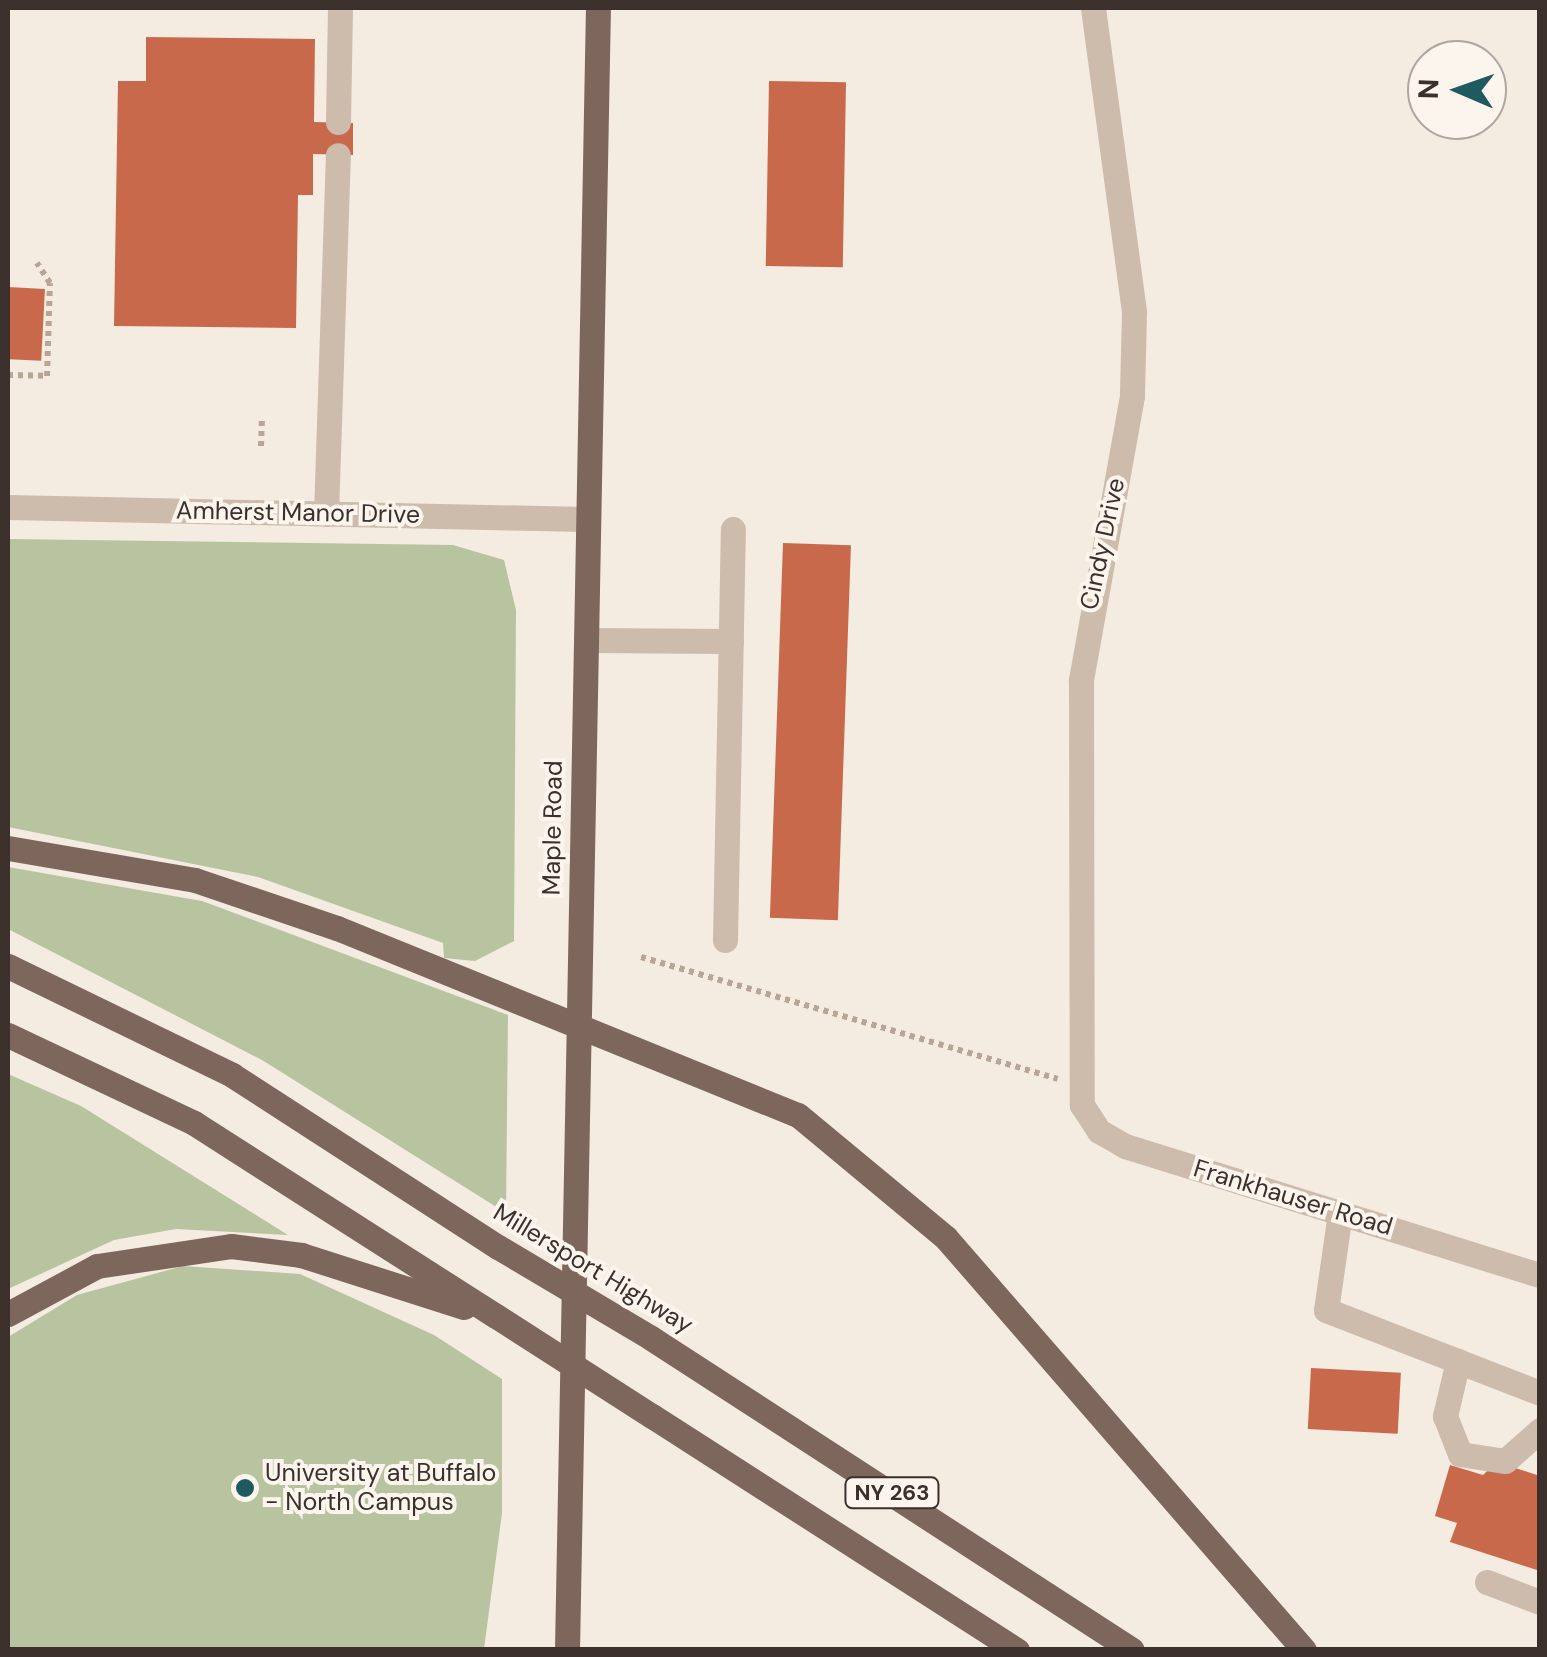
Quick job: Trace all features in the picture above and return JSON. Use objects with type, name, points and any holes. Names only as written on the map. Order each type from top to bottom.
[{"type":"main road","name":"Maple Road","points":[[567,1650],[598,8]]},
{"type":"main road","points":[[8,848],[195,880],[580,1022],[798,1115],[869,1167],[946,1238],[1304,1650]]},
{"type":"main road","name":"Millersport Highway","points":[[8,966],[232,1074],[498,1248],[651,1338],[1132,1650]]},
{"type":"main road","name":"NY 263","points":[[8,1036],[194,1123],[1016,1650]]},
{"type":"main road","points":[[8,1314],[97,1266],[231,1246],[301,1255],[496,1316]]},
{"type":"street","points":[[338,122],[340,8]]},
{"type":"street","name":"Cindy Drive","points":[[1078,1084],[1081,680],[1132,396],[1134,312],[1093,8]]},
{"type":"street","points":[[326,514],[338,155]]},
{"type":"street","name":"Amherst Manor Drive","points":[[8,507],[588,519]]},
{"type":"street","points":[[726,940],[733,529]]},
{"type":"street","points":[[586,640],[731,641]]},
{"type":"street","name":"Frankhauser Road","points":[[1078,1084],[1088,1119],[1115,1141],[1540,1275]]},
{"type":"street","points":[[1340,1213],[1326,1310],[1540,1393]]},
{"type":"street","points":[[1458,1361],[1445,1416],[1460,1454],[1505,1461],[1540,1430]]},
{"type":"street","points":[[1487,1582],[1540,1602]]},
{"type":"path","points":[[8,375],[46,376],[50,283],[38,262]]},
{"type":"path","points":[[262,418],[262,446]]},
{"type":"path","points":[[641,957],[1078,1084]]},
{"type":"green space","points":[[8,539],[453,545],[504,560],[516,610],[514,941],[475,961],[444,958],[443,943],[258,877],[8,827]]},
{"type":"green space","points":[[8,867],[202,901],[508,1015],[506,1213],[262,1060],[8,929]]},
{"type":"green space","points":[[8,1074],[81,1106],[288,1235],[176,1229],[114,1240],[8,1289]]},
{"type":"green space","name":"University at Buffalo - North Campus","points":[[183,1266],[300,1274],[434,1335],[502,1379],[502,1513],[484,1649],[8,1649],[8,1337],[77,1295]]},
{"type":"building","points":[[146,37],[315,39],[314,122],[353,123],[353,155],[313,154],[313,195],[298,195],[296,328],[114,326],[118,81],[146,81]]},
{"type":"building","points":[[769,81],[846,82],[843,267],[766,266]]},
{"type":"building","points":[[8,287],[45,289],[41,361],[8,359]]},
{"type":"building","points":[[783,543],[851,545],[838,920],[770,918]]},
{"type":"building","points":[[1311,1368],[1401,1373],[1398,1434],[1308,1429]]},
{"type":"building","points":[[1497,1462],[1540,1476],[1540,1571],[1450,1542],[1457,1523],[1435,1516],[1450,1465],[1483,1475]]},
{"type":"place","name":"University at Buffalo - North Campus","points":[[245,1488]]}]
